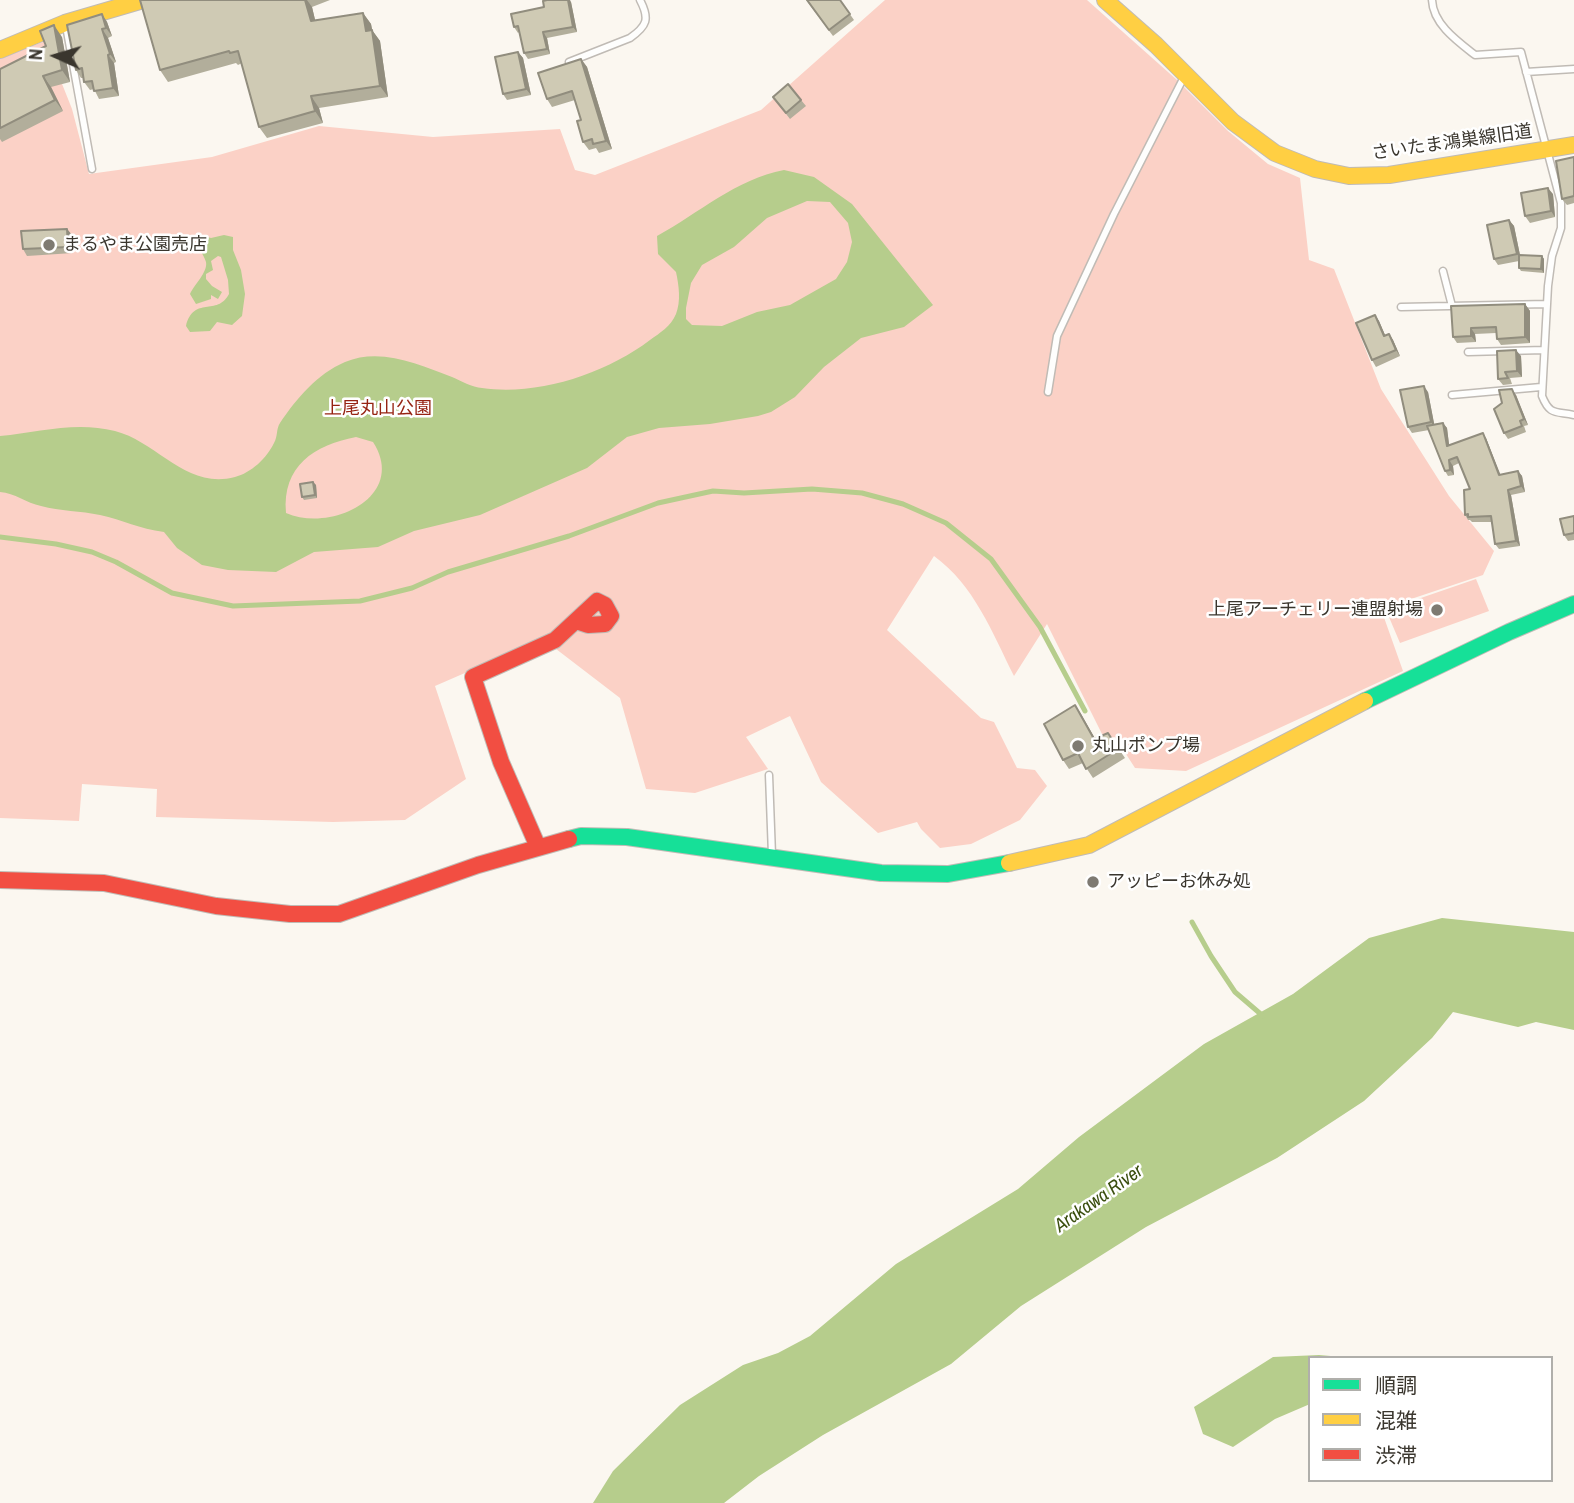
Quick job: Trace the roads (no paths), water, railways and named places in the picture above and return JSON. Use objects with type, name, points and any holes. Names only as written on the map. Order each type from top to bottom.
[{"type":"street","points":[[0,50],[65,23],[143,0]]},
{"type":"street","name":"さいたま鴻巣線旧道","points":[[1105,0],[1186,73],[1233,122],[1275,153],[1315,169],[1349,176],[1389,175],[1574,145]]},
{"type":"street","points":[[0,880],[104,883],[216,906],[290,914],[339,914],[478,865],[581,835],[627,837],[881,873],[948,874],[1046,856],[1089,845],[1369,699],[1574,604]]},
{"type":"street","points":[[538,847],[501,762],[473,677],[555,640],[576,621]]},
{"type":"lane","points":[[569,62],[639,32],[644,26],[646,12],[640,0]]},
{"type":"lane","points":[[1432,0],[1433,10],[1441,22],[1455,39],[1475,55],[1521,52],[1561,203],[1559,239],[1552,256],[1541,387],[1547,408],[1555,413],[1574,415]]},
{"type":"lane","points":[[65,23],[92,169]]},
{"type":"lane","points":[[1526,72],[1574,69]]},
{"type":"lane","points":[[1048,392],[1057,336],[1114,214],[1186,73]]},
{"type":"lane","points":[[1443,271],[1452,306]]},
{"type":"lane","points":[[1401,307],[1547,304]]},
{"type":"lane","points":[[1468,352],[1544,350]]},
{"type":"lane","points":[[1452,395],[1541,387]]},
{"type":"lane","points":[[769,775],[772,857]]},
{"type":"water","points":[[784,170],[814,177],[852,204],[933,305],[904,327],[861,338],[824,367],[795,397],[771,412],[710,424],[659,428],[627,437],[587,468],[480,515],[414,531],[378,547],[314,552],[276,572],[228,570],[202,565],[177,548],[164,532],[100,515],[41,506],[0,492],[0,436],[57,428],[86,427],[115,431],[202,477],[218,479],[241,475],[258,464],[267,454],[280,423],[308,388],[335,367],[358,358],[372,356],[399,359],[474,386],[503,390],[548,385],[592,372],[613,363],[650,340],[668,326],[676,314],[679,293],[676,272],[658,254],[657,236],[734,189],[766,174]],"holes":[[[807,201],[830,202],[848,223],[852,242],[847,262],[836,279],[790,305],[757,312],[722,326],[692,325],[686,319],[686,308],[691,283],[702,265],[734,247],[767,218]],[[356,437],[373,442],[381,461],[381,479],[373,493],[360,505],[343,514],[304,518],[286,513],[289,482],[304,460],[327,446]]]},
{"type":"water","points":[[224,235],[233,237],[233,250],[241,270],[245,294],[242,316],[232,325],[217,322],[210,331],[190,332],[186,326],[194,311],[218,304],[229,294],[228,280],[221,257],[218,256],[211,261],[213,270],[206,274],[206,279],[222,292],[218,299],[211,295],[211,299],[196,304],[190,294],[206,266],[199,243],[204,236],[211,238]]},
{"type":"water","name":"Arakawa River","points":[[1442,918],[1574,932],[1574,1030],[1536,1022],[1518,1027],[1453,1012],[1432,1038],[1364,1101],[1277,1158],[1146,1227],[1021,1306],[951,1364],[823,1435],[759,1476],[724,1503],[593,1503],[613,1471],[680,1405],[743,1365],[778,1353],[810,1336],[896,1264],[1018,1189],[1079,1137],[1204,1044],[1293,994],[1369,938]]},
{"type":"water","points":[[1319,1355],[1331,1356],[1308,1356],[1308,1405],[1275,1419],[1233,1447],[1203,1434],[1194,1407],[1273,1357]]},
{"type":"waterway","points":[[0,537],[56,544],[92,552],[172,593],[233,606],[360,601],[412,588],[448,572],[569,536],[658,503],[713,491],[744,493],[812,489],[862,493],[903,504],[946,523],[991,559],[1040,627],[1085,711]]},
{"type":"waterway","points":[[1192,922],[1235,992],[1263,1016]]},
{"type":"place","name":"まるやま公園売店","points":[[49,245]]},
{"type":"place","name":"上尾アーチェリー連盟射場","points":[[1437,610]]},
{"type":"place","name":"丸山ポンプ場","points":[[1078,746]]},
{"type":"place","name":"アッピーお休み処","points":[[1093,882]]},
{"type":"park label","name":"上尾丸山公園","points":[[378,409]]}]
